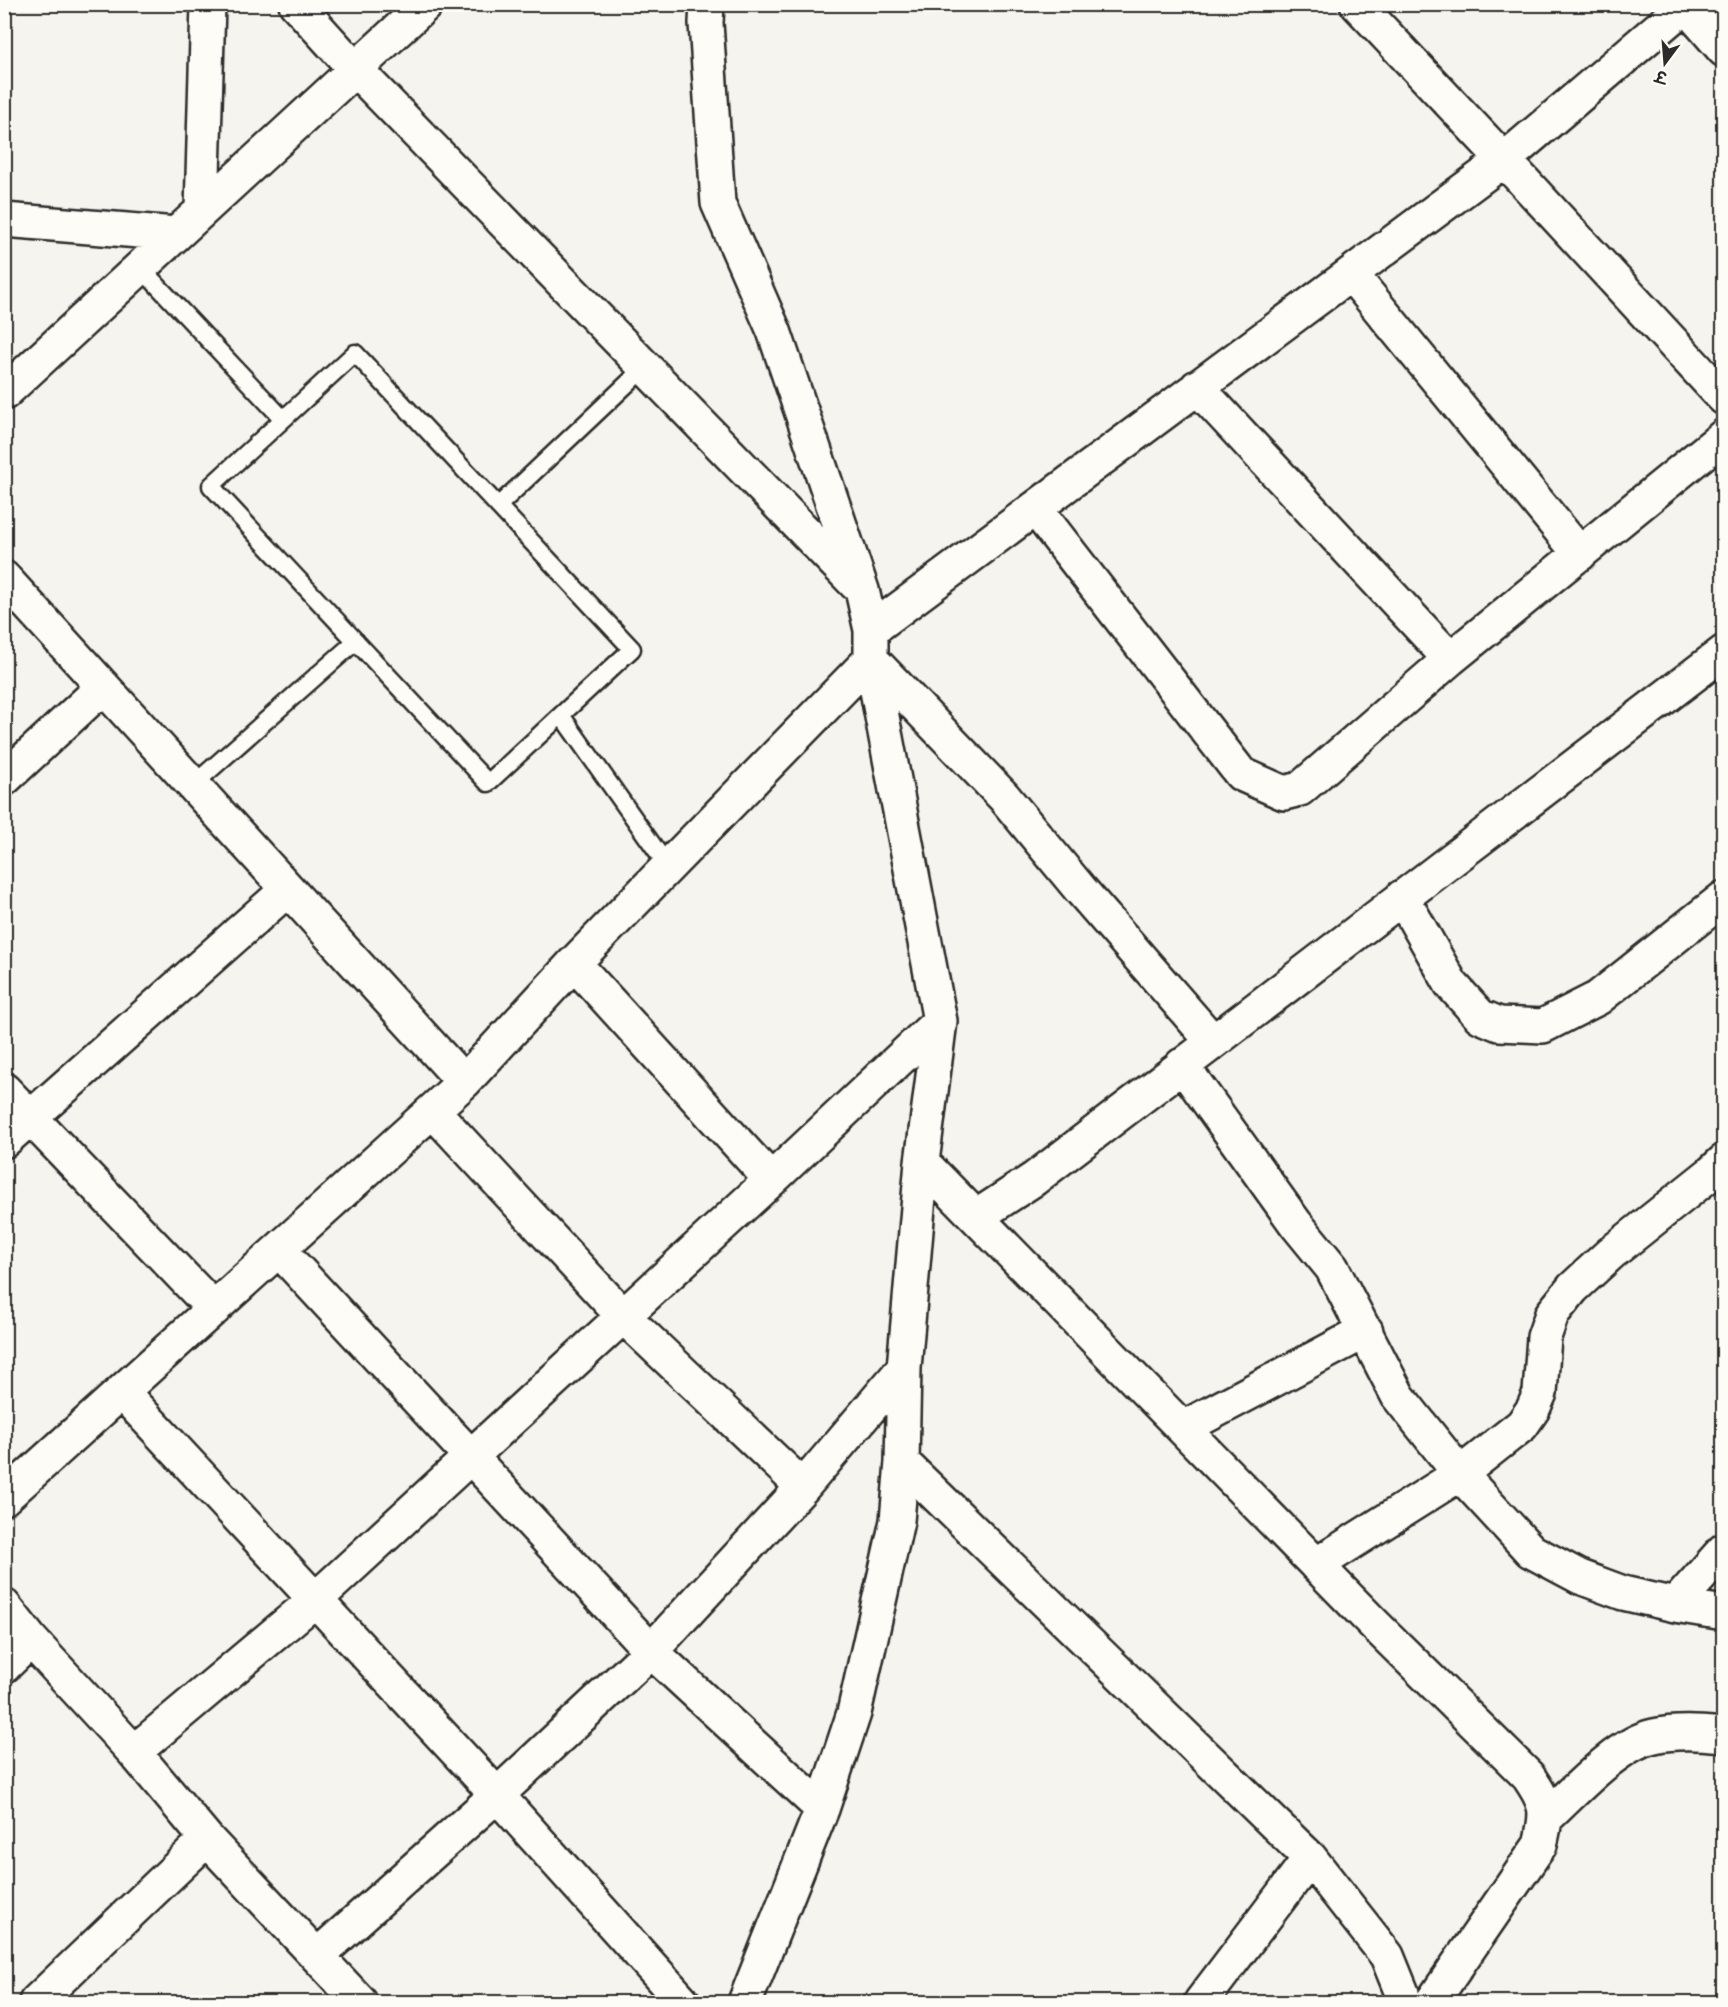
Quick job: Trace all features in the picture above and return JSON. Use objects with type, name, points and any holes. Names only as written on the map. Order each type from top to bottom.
[{"type":"street","points":[[202,210],[208,4]]},
{"type":"street","points":[[296,4],[355,69],[862,590]]},
{"type":"street","points":[[4,393],[426,4]]},
{"type":"street","points":[[707,4],[706,23],[718,203],[774,331],[862,590],[940,1021],[922,1162],[904,1368],[902,1462],[897,1521],[854,1713],[822,1809],[745,2002]]},
{"type":"street","points":[[1357,4],[1724,398]]},
{"type":"street","points":[[4,1498],[464,1082],[574,963],[669,867],[871,645],[1035,508],[1504,160],[1686,5],[1724,50]]},
{"type":"street","points":[[4,220],[176,234]]},
{"type":"street","points":[[1351,274],[1580,554]]},
{"type":"street","points":[[1197,387],[1450,659]]},
{"type":"street","points":[[1035,508],[1241,774],[1284,793],[1300,789],[1450,659],[1724,436]]},
{"type":"street","points":[[4,578],[464,1082]]},
{"type":"street","points":[[871,645],[1213,1042]]},
{"type":"street","points":[[976,1217],[1034,1179],[1724,652]]},
{"type":"street","points":[[4,779],[103,687]]},
{"type":"street","points":[[4,1141],[288,889]]},
{"type":"street","points":[[1402,897],[1451,984],[1480,1016],[1499,1024],[1543,1026],[1598,998],[1724,898]]},
{"type":"street","points":[[574,963],[771,1180]]},
{"type":"street","points":[[134,1752],[315,1600],[940,1021]]},
{"type":"street","points":[[1182,1065],[1296,1224],[1332,1268],[1398,1396],[1460,1474],[1532,1551],[1580,1576],[1612,1589],[1675,1605],[1724,1614]]},
{"type":"street","points":[[4,1090],[214,1309]]},
{"type":"street","points":[[433,1111],[623,1316],[803,1487]]},
{"type":"street","points":[[1316,1565],[1460,1474],[1522,1425],[1540,1393],[1544,1337],[1552,1314],[1573,1288],[1611,1253],[1724,1161]]},
{"type":"street","points":[[922,1162],[1316,1565],[1528,1776],[1540,1793],[1547,1817],[1540,1845],[1432,2002]]},
{"type":"street","points":[[279,1250],[651,1651],[822,1809]]},
{"type":"street","points":[[1183,1428],[1366,1332]]},
{"type":"street","points":[[317,1956],[497,1795],[651,1651],[803,1487],[904,1368]]},
{"type":"street","points":[[122,1392],[497,1795],[683,2002]]},
{"type":"street","points":[[902,1462],[1310,1858],[1387,1956],[1402,1993],[1403,2002]]},
{"type":"street","points":[[1675,1605],[1724,1550]]},
{"type":"street","points":[[4,1606],[31,1640],[134,1752],[207,1839],[317,1956],[349,1999]]},
{"type":"street","points":[[4,1666],[31,1640]]},
{"type":"street","points":[[1547,1817],[1611,1759],[1631,1745],[1652,1736],[1695,1732],[1724,1735]]},
{"type":"street","points":[[36,2002],[207,1839]]},
{"type":"street","points":[[1202,2002],[1310,1858]]},
{"type":"lane","points":[[140,267],[283,419]]},
{"type":"lane","points":[[355,353],[632,649],[488,783],[211,486],[283,419],[355,353]]},
{"type":"lane","points":[[498,506],[645,367]]},
{"type":"lane","points":[[193,785],[356,641]]},
{"type":"lane","points":[[561,715],[669,867]]}]
